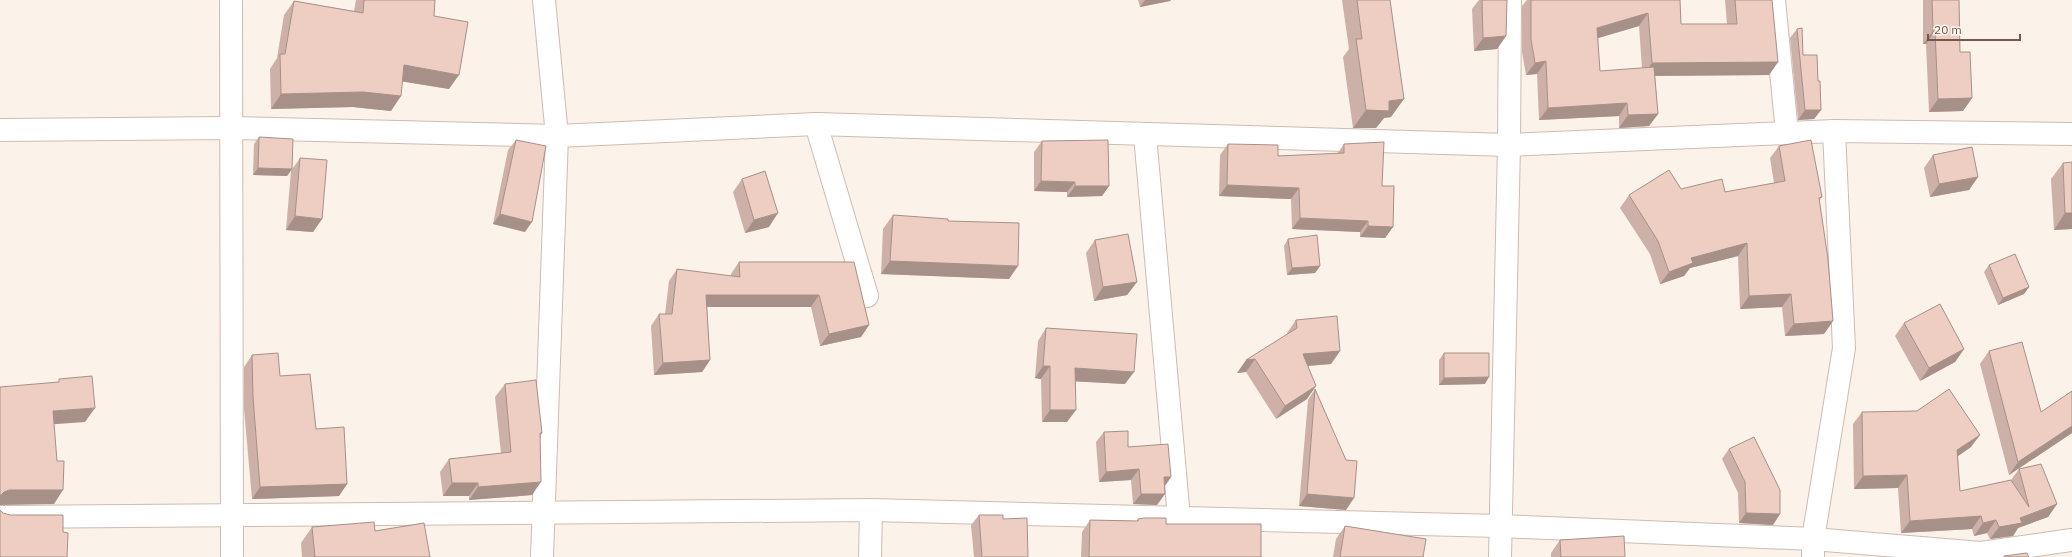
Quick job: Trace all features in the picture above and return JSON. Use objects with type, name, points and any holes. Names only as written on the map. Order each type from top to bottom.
[{"type":"street","points":[[231,0],[232,557]]},
{"type":"street","points":[[542,557],[557,136],[544,0]]},
{"type":"street","points":[[1500,557],[1499,526],[1509,145],[1510,0]]},
{"type":"street","points":[[1774,0],[1788,133]]},
{"type":"street","points":[[0,130],[231,128],[557,136],[816,124],[1145,136],[1509,145],[1834,131],[2072,134]]},
{"type":"street","points":[[816,124],[867,296]]},
{"type":"street","points":[[1813,548],[1844,348],[1834,131]]},
{"type":"street","points":[[1145,136],[1179,518]]},
{"type":"street","points":[[0,518],[872,510],[1499,526],[1813,548],[1981,553],[2072,540]]},
{"type":"street","points":[[870,557],[872,510]]},
{"type":"building","points":[[364,0],[435,0],[434,16],[468,22],[459,75],[404,65],[401,96],[363,92],[281,94],[280,54],[285,54],[294,1],[363,13]]},
{"type":"building","points":[[1357,0],[1390,0],[1404,99],[1389,101],[1389,111],[1366,110],[1356,39],[1362,39]]},
{"type":"building","points":[[1482,0],[1507,0],[1506,36],[1483,38]]},
{"type":"building","points":[[1531,0],[1680,0],[1681,24],[1737,24],[1735,0],[1772,0],[1778,62],[1652,63],[1648,13],[1597,28],[1600,71],[1654,67],[1658,114],[1628,115],[1627,103],[1548,108],[1546,61],[1535,63],[1531,39]]},
{"type":"building","points":[[1932,0],[1959,0],[1960,52],[1970,52],[1972,98],[1938,99]]},
{"type":"building","points":[[1802,28],[1803,55],[1817,55],[1821,110],[1805,110],[1797,29]]},
{"type":"building","points":[[259,137],[293,139],[292,169],[258,168]]},
{"type":"building","points":[[516,140],[546,146],[532,222],[500,214]]},
{"type":"building","points":[[1108,140],[1109,186],[1075,186],[1075,182],[1041,181],[1042,141]]},
{"type":"building","points":[[1811,140],[1822,197],[1819,198],[1828,259],[1833,321],[1794,324],[1791,294],[1749,296],[1747,243],[1691,258],[1693,263],[1669,272],[1658,241],[1629,195],[1669,170],[1681,189],[1722,179],[1725,192],[1785,181],[1779,146]]},
{"type":"building","points":[[1384,142],[1382,186],[1394,186],[1393,227],[1368,226],[1368,221],[1300,218],[1299,188],[1227,185],[1228,144],[1278,145],[1278,156],[1344,153],[1344,144]]},
{"type":"building","points":[[1972,147],[1978,177],[1939,184],[1933,155]]},
{"type":"building","points":[[300,158],[327,160],[322,219],[295,216]]},
{"type":"building","points":[[2072,162],[2072,213],[2065,213],[2063,163]]},
{"type":"building","points":[[765,171],[778,213],[754,220],[742,179]]},
{"type":"building","points":[[893,215],[948,219],[948,221],[1019,223],[1018,266],[890,261]]},
{"type":"building","points":[[1128,234],[1137,282],[1103,287],[1095,240]]},
{"type":"building","points":[[1317,235],[1320,266],[1292,268],[1288,239]]},
{"type":"building","points":[[2015,254],[2029,287],[2003,298],[1989,265]]},
{"type":"building","points":[[739,262],[854,262],[869,325],[829,334],[819,295],[706,295],[710,360],[663,363],[659,314],[672,314],[677,269],[740,277]]},
{"type":"building","points":[[1940,304],[1964,349],[1929,368],[1904,323]]},
{"type":"building","points":[[1337,316],[1340,351],[1303,354],[1316,386],[1285,406],[1255,359],[1246,360],[1297,328],[1296,320]]},
{"type":"building","points":[[1046,328],[1137,334],[1134,372],[1075,368],[1076,410],[1050,410],[1050,366],[1043,366]]},
{"type":"building","points":[[2022,342],[2041,412],[2072,391],[2072,426],[2018,462],[1989,351]]},
{"type":"building","points":[[278,353],[280,376],[310,374],[316,429],[344,427],[347,484],[260,487],[253,397],[252,355]]},
{"type":"building","points":[[1444,353],[1489,353],[1489,377],[1444,378]]},
{"type":"building","points":[[92,376],[95,408],[53,411],[57,461],[64,461],[63,490],[9,490],[0,496],[0,387],[59,382],[59,379]]},
{"type":"building","points":[[536,380],[542,433],[540,433],[541,482],[478,487],[478,483],[452,483],[449,459],[511,452],[505,384]]},
{"type":"building","points":[[1315,389],[1346,460],[1357,461],[1354,498],[1307,494]]},
{"type":"building","points":[[1949,389],[1980,435],[1957,450],[1960,491],[2011,480],[2029,507],[2019,469],[2041,464],[2057,504],[2020,518],[2022,523],[1999,527],[1996,520],[1983,523],[1981,516],[1910,521],[1907,475],[1863,476],[1862,412],[1917,411]]},
{"type":"building","points":[[1128,431],[1128,447],[1168,444],[1171,477],[1164,477],[1165,494],[1141,494],[1139,469],[1106,472],[1104,432]]},
{"type":"building","points":[[1754,437],[1780,490],[1780,514],[1746,513],[1745,482],[1729,449]]},
{"type":"building","points":[[0,510],[3,513],[10,515],[63,515],[63,532],[68,533],[67,557],[0,557]]},
{"type":"building","points":[[979,515],[1003,515],[1003,519],[1027,518],[1028,557],[982,557]]},
{"type":"building","points":[[1166,518],[1166,524],[1261,524],[1261,557],[1089,557],[1090,520],[1138,521],[1138,519]]},
{"type":"building","points":[[374,522],[375,531],[424,523],[430,557],[315,557],[312,527]]},
{"type":"building","points":[[1345,526],[1426,539],[1423,557],[1340,557]]},
{"type":"building","points":[[1624,536],[1625,557],[1561,557],[1560,540]]},
{"type":"building","points":[[2027,553],[2029,557],[2004,557],[2004,556]]}]
